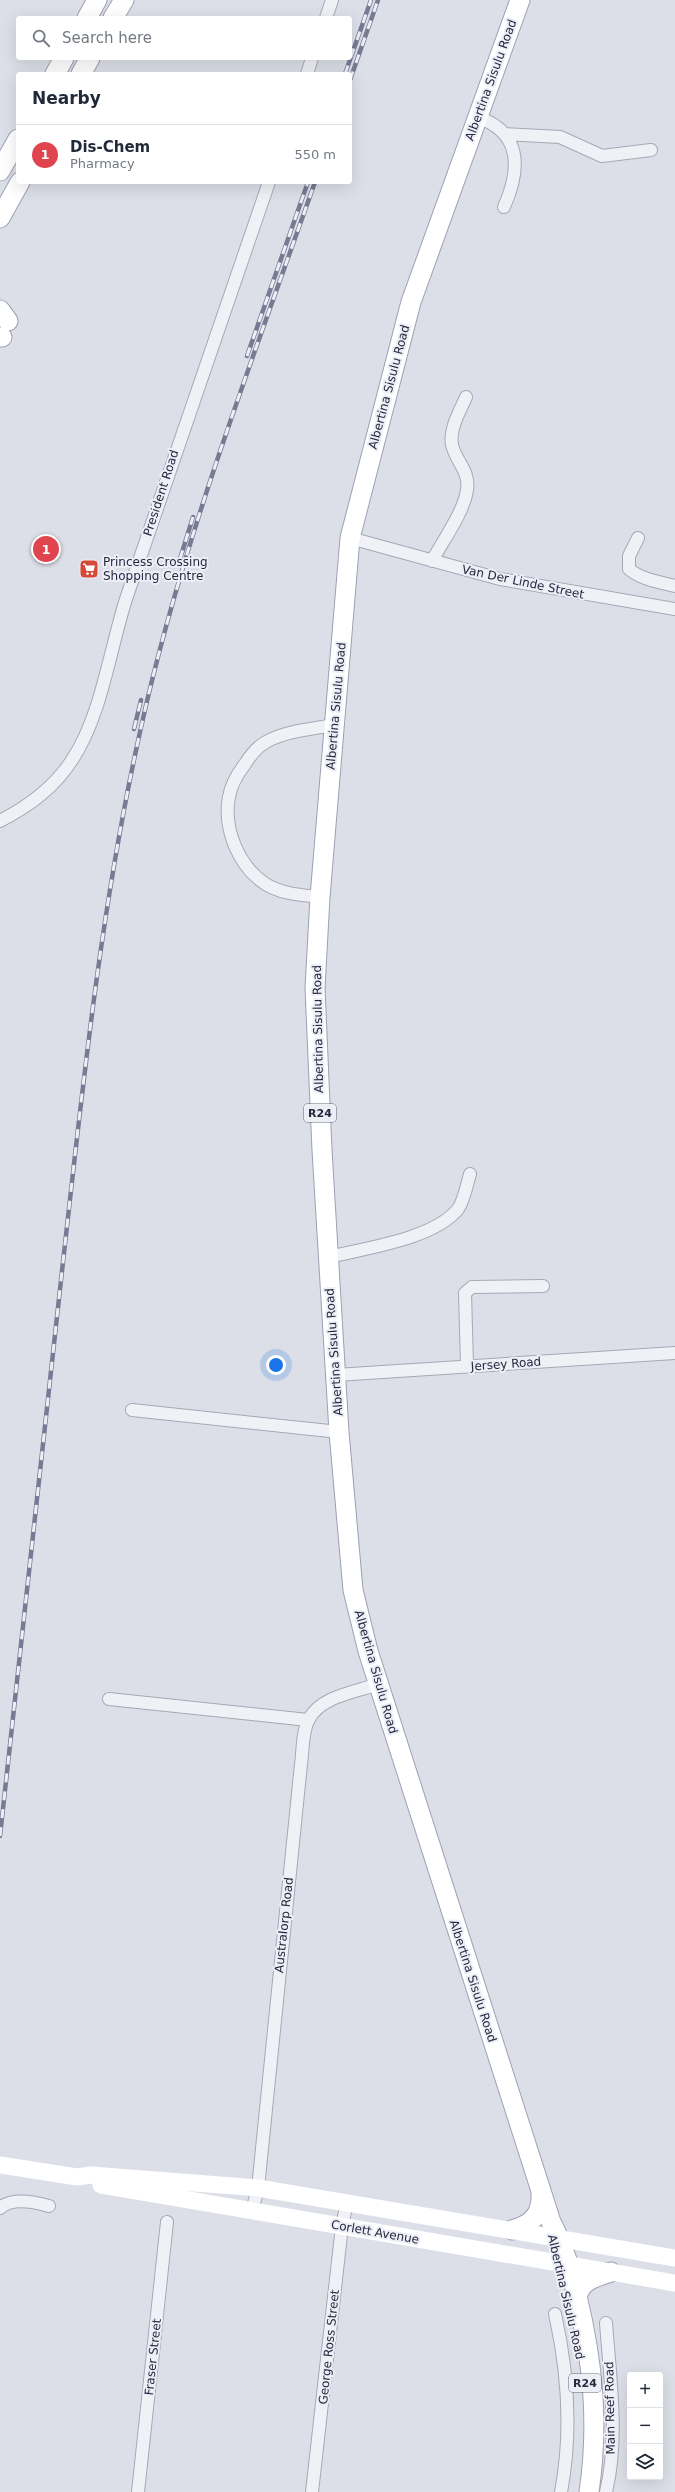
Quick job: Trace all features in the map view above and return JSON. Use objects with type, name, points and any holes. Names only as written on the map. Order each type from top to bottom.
[{"type":"main road","points":[[87,16],[97,0]]},
{"type":"main road","points":[[115,16],[124,0]]},
{"type":"main road","name":"Albertina Sisulu Road","points":[[520,0],[411,302],[350,538],[320,897],[315,988],[339,1432],[354,1590],[368,1651],[378,1684],[541,2191],[563,2265],[577,2298],[588,2340],[594,2397],[594,2450],[589,2492]]},
{"type":"main road","points":[[56,72],[63,60]]},
{"type":"main road","points":[[81,72],[89,60]]},
{"type":"main road","points":[[0,171],[16,143]]},
{"type":"main road","points":[[0,218],[19,184]]},
{"type":"main road","points":[[512,2230],[524,2226],[536,2217],[541,2204],[541,2191]]},
{"type":"main road","name":"Albertina Sisulu Road","points":[[563,2265],[580,2347],[585,2384],[586,2452],[581,2492]]},
{"type":"main road","points":[[577,2298],[582,2285],[591,2279],[611,2272]]},
{"type":"street","points":[[327,16],[332,0]]},
{"type":"street","points":[[308,72],[311,60]]},
{"type":"street","points":[[477,117],[495,124],[505,134],[514,151],[516,165],[512,190],[504,207]]},
{"type":"street","points":[[505,134],[560,137],[602,156],[651,150]]},
{"type":"street","name":"President Road","points":[[0,821],[39,798],[58,780],[73,760],[84,739],[124,607],[186,418],[268,184]]},
{"type":"street","points":[[432,561],[467,490],[466,472],[456,457],[452,445],[452,430],[466,396]]},
{"type":"street","name":"Van Der Linde Street","points":[[350,538],[500,579],[675,609]]},
{"type":"street","points":[[638,538],[629,556],[629,569],[635,575],[675,586]]},
{"type":"street","points":[[320,897],[289,893],[264,883],[244,862],[231,835],[228,821],[229,796],[237,775],[251,755],[266,742],[294,732],[334,725]]},
{"type":"street","points":[[329,1257],[409,1239],[434,1228],[458,1209],[470,1174]]},
{"type":"street","points":[[467,1366],[464,1293],[472,1287],[543,1286]]},
{"type":"street","name":"Jersey Road","points":[[336,1374],[675,1353]]},
{"type":"street","points":[[132,1410],[339,1432]]},
{"type":"street","points":[[109,1699],[308,1720],[318,1707],[326,1702],[378,1684]]},
{"type":"street","name":"Australorp Road","points":[[252,2211],[258,2188],[301,1764],[308,1720]]},
{"type":"street","name":"Corlett Avenue","points":[[0,2165],[77,2177],[90,2183],[675,2283]]},
{"type":"street","name":"Corlett Avenue","points":[[77,2177],[92,2175],[258,2188],[512,2230],[553,2233],[675,2258]]},
{"type":"street","points":[[0,2208],[4,2204],[17,2201],[50,2206]]},
{"type":"street","name":"George Ross Street","points":[[312,2492],[342,2226],[347,2202]]},
{"type":"street","name":"Fraser Street","points":[[138,2492],[167,2222]]},
{"type":"street","points":[[555,2314],[560,2338],[568,2425],[565,2467],[561,2492]]},
{"type":"street","name":"Main Reef Road","points":[[606,2323],[612,2406],[611,2454],[606,2492]]},
{"type":"railway","points":[[352,54],[371,0]]},
{"type":"railway","points":[[352,74],[378,0]]},
{"type":"railway","points":[[346,72],[350,60]]},
{"type":"railway","points":[[247,356],[307,184]]},
{"type":"railway","points":[[0,1836],[63,1262],[94,996],[114,864],[126,798],[157,662],[197,523],[242,386],[314,184]]},
{"type":"railway","points":[[180,559],[193,517]]},
{"type":"railway","points":[[134,729],[141,700]]},
{"type":"place","name":"Dis-Chem","points":[[46,549]]},
{"type":"place","name":"Princess Crossing Shopping Centre","points":[[89,569]]}]
